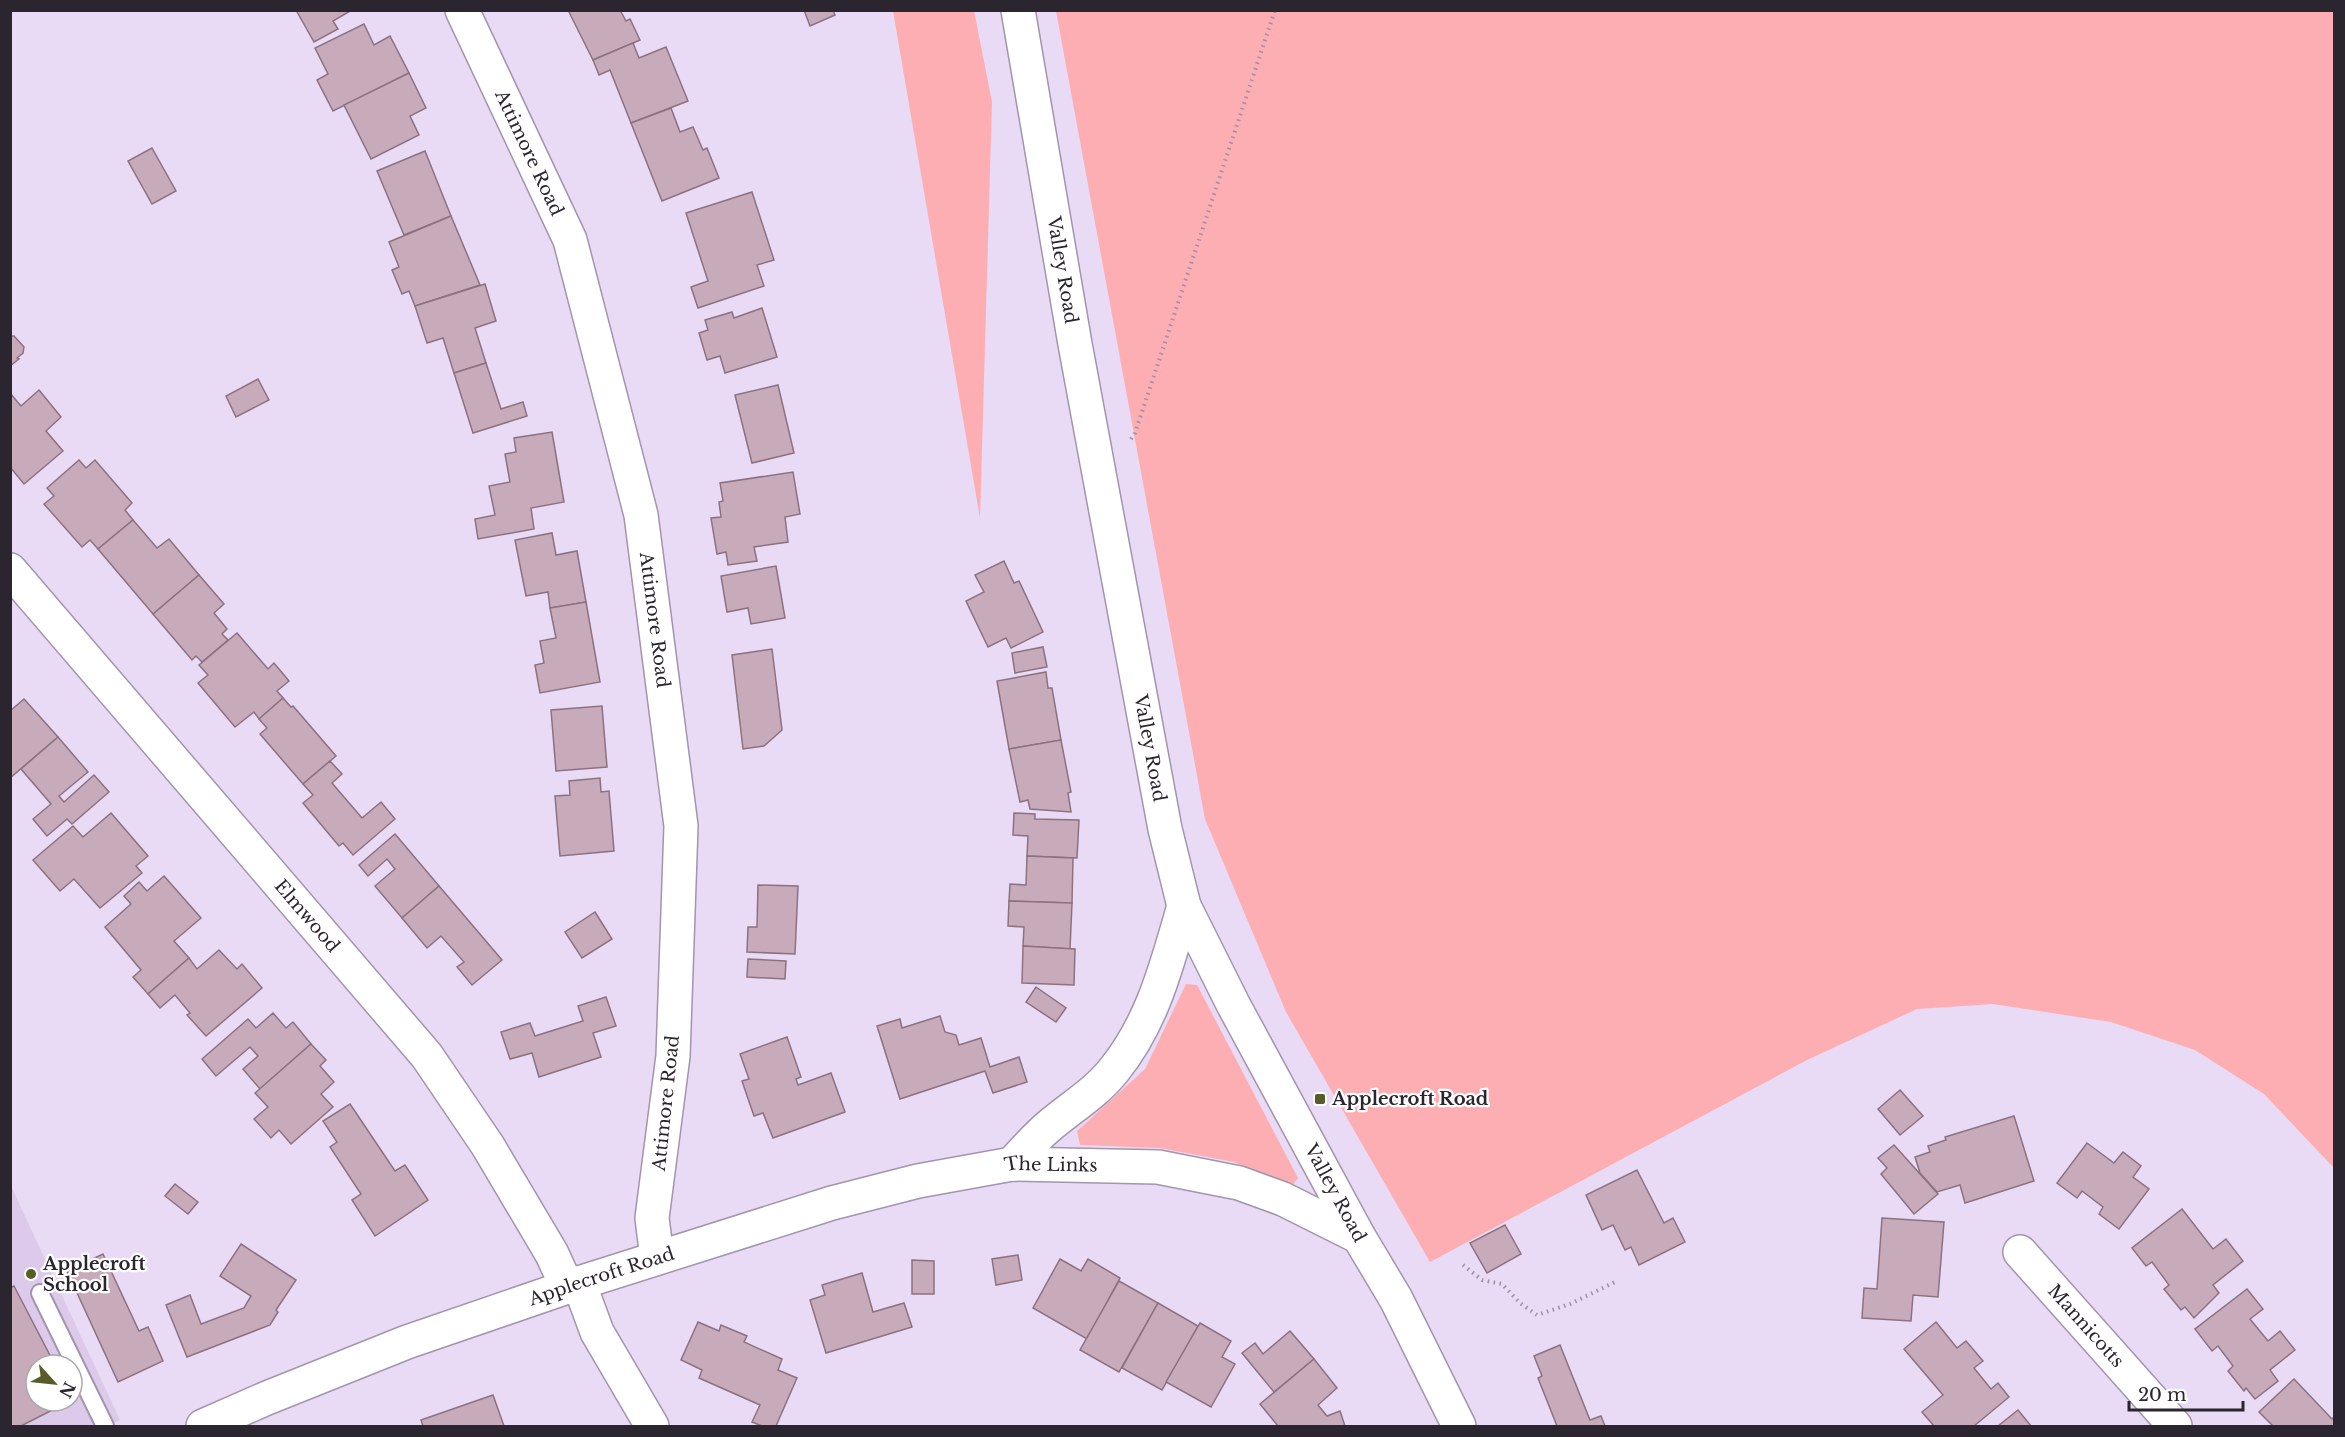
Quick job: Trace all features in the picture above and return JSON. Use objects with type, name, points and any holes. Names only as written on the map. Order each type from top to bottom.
[{"type":"street","name":"Attimore Road","points":[[462,10],[570,240],[641,515],[681,826],[673,1056],[652,1218],[657,1258]]},
{"type":"street","name":"Valley Road","points":[[1018,10],[1041,154],[1165,829],[1184,906],[1233,1005],[1359,1237],[1396,1299],[1459,1426]]},
{"type":"street","name":"Elmwood","points":[[10,570],[427,1056],[488,1146],[573,1285],[597,1332],[652,1426]]},
{"type":"street","name":"The Links","points":[[1012,1164],[1048,1127],[1090,1095],[1113,1072],[1136,1040],[1154,1005],[1184,906]]},
{"type":"street","name":"Applecroft Road","points":[[203,1426],[406,1341],[573,1285],[832,1203],[918,1181],[1012,1164]]},
{"type":"street","name":"The Links","points":[[1012,1164],[1158,1167],[1239,1183],[1321,1216],[1359,1237]]},
{"type":"street","name":"Mannicotts","points":[[2020,1252],[2175,1426]]},
{"type":"lane","points":[[40,1293],[105,1426]]},
{"type":"path","points":[[1100,477],[1135,434],[1275,10]]},
{"type":"path","points":[[1463,1264],[1482,1280],[1502,1284],[1520,1303],[1537,1314],[1570,1304],[1615,1282]]},
{"type":"shaded area","points":[[893,11],[974,11],[992,102],[980,518]]},
{"type":"shaded area","points":[[1056,11],[2334,11],[2334,1168],[2264,1094],[2195,1050],[2111,1022],[1993,1004],[1917,1009],[1805,1061],[1430,1262],[1286,1012],[1205,819]]},
{"type":"shaded area","points":[[1186,984],[1197,985],[1298,1178],[1292,1186],[1234,1162],[1160,1148],[1080,1145],[1077,1131],[1145,1069]]},
{"type":"shaded area","name":"Applecroft School","points":[[10,1184],[120,1420],[108,1426],[11,1426]]},
{"type":"building","points":[[296,10],[352,10],[333,21],[338,29],[314,42]]},
{"type":"building","points":[[568,10],[620,10],[626,21],[630,19],[640,40],[593,60]]},
{"type":"building","points":[[804,10],[833,10],[835,15],[810,26]]},
{"type":"building","points":[[364,24],[374,45],[390,36],[409,73],[333,111],[317,80],[328,74],[315,48]]},
{"type":"building","points":[[633,43],[639,58],[666,47],[688,101],[631,123],[610,70],[599,75],[593,60]]},
{"type":"building","points":[[409,73],[426,108],[410,116],[419,135],[371,159],[344,105]]},
{"type":"building","points":[[671,108],[680,132],[693,127],[703,150],[707,148],[719,178],[662,201],[631,123]]},
{"type":"building","points":[[152,148],[176,191],[152,204],[128,161]]},
{"type":"building","points":[[425,151],[451,216],[404,235],[377,171]]},
{"type":"building","points":[[752,192],[774,260],[757,265],[764,286],[698,308],[691,287],[708,281],[686,213]]},
{"type":"building","points":[[451,216],[480,285],[415,306],[409,291],[402,294],[392,270],[399,267],[389,242]]},
{"type":"building","points":[[485,284],[496,321],[475,328],[486,363],[454,373],[443,338],[427,343],[415,306]]},
{"type":"building","points":[[762,308],[777,357],[725,373],[720,356],[707,360],[699,333],[708,330],[705,320],[732,312],[734,318]]},
{"type":"building","points":[[10,336],[14,336],[24,347],[23,353],[17,358],[19,359],[10,366]]},
{"type":"building","points":[[486,363],[501,409],[523,402],[527,416],[473,433],[454,373]]},
{"type":"building","points":[[258,379],[269,400],[236,417],[226,396]]},
{"type":"building","points":[[778,385],[794,453],[752,463],[735,395]]},
{"type":"building","points":[[39,390],[61,417],[46,431],[63,451],[24,484],[10,467],[10,393],[21,406]]},
{"type":"building","points":[[552,432],[564,502],[531,508],[534,529],[478,539],[475,519],[495,515],[489,486],[510,482],[505,454],[516,452],[514,438]]},
{"type":"building","points":[[79,460],[86,468],[95,460],[132,503],[125,510],[133,520],[98,549],[90,540],[82,547],[44,504],[54,496],[47,488]]},
{"type":"building","points":[[793,472],[800,514],[785,517],[788,542],[754,547],[757,561],[728,565],[726,552],[717,554],[711,518],[721,517],[719,502],[723,501],[720,483]]},
{"type":"building","points":[[133,520],[157,548],[169,539],[199,575],[153,614],[98,549]]},
{"type":"building","points":[[552,533],[556,555],[577,551],[586,602],[550,608],[548,592],[526,596],[515,540]]},
{"type":"building","points":[[1004,561],[1014,583],[1019,581],[1043,632],[1011,648],[1006,638],[988,647],[966,601],[984,592],[975,575]]},
{"type":"building","points":[[776,566],[785,618],[751,624],[748,608],[727,612],[721,576]]},
{"type":"building","points":[[199,575],[224,604],[214,613],[227,629],[222,634],[228,640],[202,662],[196,656],[192,660],[153,614]]},
{"type":"building","points":[[586,602],[600,682],[540,693],[535,665],[544,663],[540,641],[556,638],[550,608]]},
{"type":"building","points":[[237,633],[268,669],[274,663],[289,681],[277,691],[283,698],[259,719],[254,712],[235,727],[198,683],[208,675],[199,665]]},
{"type":"building","points":[[1043,647],[1047,667],[1015,673],[1012,653]]},
{"type":"building","points":[[772,649],[782,730],[764,746],[743,749],[732,655]]},
{"type":"building","points":[[1046,672],[1048,688],[1052,688],[1061,740],[1009,749],[997,681]]},
{"type":"building","points":[[283,698],[291,707],[293,706],[336,756],[303,784],[260,734],[267,728],[259,719]]},
{"type":"building","points":[[24,699],[58,737],[10,778],[10,711]]},
{"type":"building","points":[[602,706],[607,767],[556,771],[551,710]]},
{"type":"building","points":[[58,737],[88,772],[59,796],[64,802],[94,775],[109,792],[72,824],[67,819],[47,836],[33,819],[51,804],[21,769]]},
{"type":"building","points":[[1061,740],[1071,792],[1068,793],[1071,812],[1030,809],[1028,800],[1020,802],[1009,749]]},
{"type":"building","points":[[330,761],[342,774],[332,783],[362,818],[381,802],[395,819],[353,855],[343,843],[339,846],[303,803],[313,795],[303,784]]},
{"type":"building","points":[[600,778],[601,792],[609,791],[614,851],[560,856],[555,796],[570,795],[569,781]]},
{"type":"building","points":[[111,813],[148,856],[136,866],[142,873],[100,908],[74,879],[60,891],[33,860],[73,826],[83,837]]},
{"type":"building","points":[[1014,813],[1035,814],[1035,819],[1079,820],[1077,858],[1027,856],[1028,836],[1013,835]]},
{"type":"building","points":[[395,834],[439,886],[402,918],[375,886],[395,869],[387,859],[368,876],[359,865]]},
{"type":"building","points":[[1027,856],[1073,858],[1072,903],[1009,901],[1010,884],[1026,885]]},
{"type":"building","points":[[164,876],[201,918],[174,941],[189,958],[148,994],[133,977],[141,970],[105,927],[131,904],[124,896],[139,882],[147,891]]},
{"type":"building","points":[[758,885],[798,886],[795,954],[747,952],[748,927],[757,927]]},
{"type":"building","points":[[439,886],[502,960],[472,985],[457,967],[464,962],[441,936],[427,948],[402,918]]},
{"type":"building","points":[[1009,901],[1072,903],[1070,949],[1023,946],[1024,927],[1008,926]]},
{"type":"building","points":[[595,912],[612,939],[582,958],[565,932]]},
{"type":"building","points":[[1023,946],[1075,949],[1074,985],[1022,983]]},
{"type":"building","points":[[219,950],[237,969],[242,964],[262,988],[206,1036],[187,1015],[190,1013],[175,995],[160,1008],[148,994],[189,958],[197,969]]},
{"type":"building","points":[[748,959],[786,961],[785,979],[747,977]]},
{"type":"building","points":[[1036,987],[1066,1008],[1056,1022],[1026,1002]]},
{"type":"building","points":[[606,997],[616,1026],[593,1033],[601,1057],[539,1077],[532,1053],[510,1059],[501,1032],[530,1023],[535,1036],[583,1021],[578,1006]]},
{"type":"building","points":[[273,1013],[286,1028],[293,1022],[311,1044],[260,1089],[243,1069],[258,1056],[250,1047],[216,1076],[202,1059],[248,1019],[256,1028]]},
{"type":"building","points":[[940,1016],[945,1032],[956,1035],[959,1045],[981,1038],[990,1067],[1019,1057],[1027,1082],[993,1093],[985,1071],[900,1099],[877,1026],[900,1019],[902,1028]]},
{"type":"building","points":[[787,1037],[801,1077],[796,1079],[798,1085],[831,1073],[845,1112],[773,1138],[763,1113],[754,1116],[742,1081],[749,1079],[740,1054]]},
{"type":"building","points":[[311,1044],[326,1060],[320,1066],[334,1082],[321,1094],[333,1107],[291,1144],[279,1130],[271,1138],[254,1119],[268,1107],[255,1093]]},
{"type":"building","points":[[1900,1090],[1923,1116],[1900,1135],[1878,1109]]},
{"type":"building","points":[[350,1104],[395,1171],[405,1165],[428,1200],[375,1236],[352,1200],[361,1194],[330,1147],[337,1142],[323,1121]]},
{"type":"building","points":[[2014,1116],[2034,1181],[1965,1203],[1960,1185],[1937,1192],[1920,1173],[1915,1157],[1930,1152],[1928,1146],[1946,1140],[1945,1137]]},
{"type":"building","points":[[2087,1143],[2114,1163],[2123,1152],[2141,1166],[2133,1177],[2149,1189],[2119,1229],[2099,1214],[2103,1207],[2082,1191],[2077,1198],[2057,1183]]},
{"type":"building","points":[[1894,1145],[1938,1194],[1914,1214],[1881,1174],[1887,1168],[1878,1158]]},
{"type":"building","points":[[1637,1170],[1664,1223],[1673,1218],[1685,1242],[1639,1265],[1631,1247],[1625,1250],[1613,1225],[1602,1230],[1586,1195]]},
{"type":"building","points":[[175,1184],[198,1202],[188,1214],[165,1196]]},
{"type":"building","points":[[2182,1209],[2213,1249],[2226,1239],[2243,1261],[2213,1285],[2219,1293],[2194,1318],[2185,1307],[2181,1310],[2164,1289],[2169,1285],[2152,1262],[2146,1266],[2132,1248]]},
{"type":"building","points":[[1882,1218],[1944,1222],[1938,1297],[1913,1295],[1911,1321],[1862,1318],[1864,1288],[1877,1289]]},
{"type":"building","points":[[1505,1225],[1521,1254],[1487,1273],[1470,1243]]},
{"type":"building","points":[[241,1244],[296,1280],[276,1310],[278,1312],[270,1325],[187,1357],[166,1305],[190,1295],[201,1324],[244,1308],[251,1296],[220,1276]]},
{"type":"building","points":[[103,1254],[139,1331],[148,1327],[163,1361],[118,1382],[67,1271]]},
{"type":"building","points":[[1018,1255],[1022,1280],[996,1285],[992,1259]]},
{"type":"building","points":[[1060,1259],[1081,1271],[1088,1259],[1120,1278],[1087,1339],[1033,1308]]},
{"type":"building","points":[[912,1260],[934,1261],[934,1294],[912,1294]]},
{"type":"building","points":[[862,1273],[873,1312],[904,1303],[912,1327],[826,1353],[810,1300],[825,1295],[822,1285]]},
{"type":"building","points":[[1119,1281],[1158,1303],[1119,1372],[1080,1350]]},
{"type":"building","points":[[14,1286],[49,1353],[24,1353],[24,1413],[46,1413],[21,1426],[10,1426],[10,1288]]},
{"type":"building","points":[[2247,1289],[2263,1309],[2250,1319],[2268,1341],[2280,1331],[2295,1350],[2270,1370],[2278,1381],[2255,1399],[2246,1388],[2244,1391],[2228,1371],[2233,1366],[2218,1346],[2212,1351],[2195,1329]]},
{"type":"building","points":[[1158,1303],[1198,1326],[1162,1390],[1122,1368]]},
{"type":"building","points":[[698,1322],[719,1331],[721,1325],[747,1336],[744,1342],[782,1359],[778,1370],[797,1378],[776,1426],[762,1426],[752,1422],[760,1405],[699,1378],[702,1370],[681,1360]]},
{"type":"building","points":[[1936,1322],[1957,1348],[1966,1341],[1983,1361],[1974,1368],[1991,1389],[1998,1383],[2009,1397],[1974,1426],[1934,1426],[1922,1412],[1943,1395],[1904,1349]]},
{"type":"building","points":[[1200,1323],[1231,1341],[1222,1357],[1235,1364],[1211,1407],[1166,1382]]},
{"type":"building","points":[[1290,1331],[1314,1359],[1274,1392],[1242,1353],[1255,1343],[1263,1354]]},
{"type":"building","points":[[1560,1345],[1590,1420],[1601,1416],[1605,1426],[1557,1426],[1538,1378],[1542,1376],[1534,1356]]},
{"type":"building","points":[[1314,1359],[1337,1388],[1318,1405],[1327,1416],[1340,1411],[1345,1426],[1278,1426],[1260,1404]]},
{"type":"building","points":[[2294,1379],[2332,1419],[2334,1417],[2334,1426],[2273,1426],[2259,1412]]},
{"type":"building","points":[[493,1395],[504,1426],[423,1426],[421,1420]]},
{"type":"building","points":[[2018,1410],[2031,1426],[1998,1426]]},
{"type":"place","name":"Applecroft Road","points":[[1320,1099]]},
{"type":"place","name":"Applecroft School","points":[[31,1274]]}]
